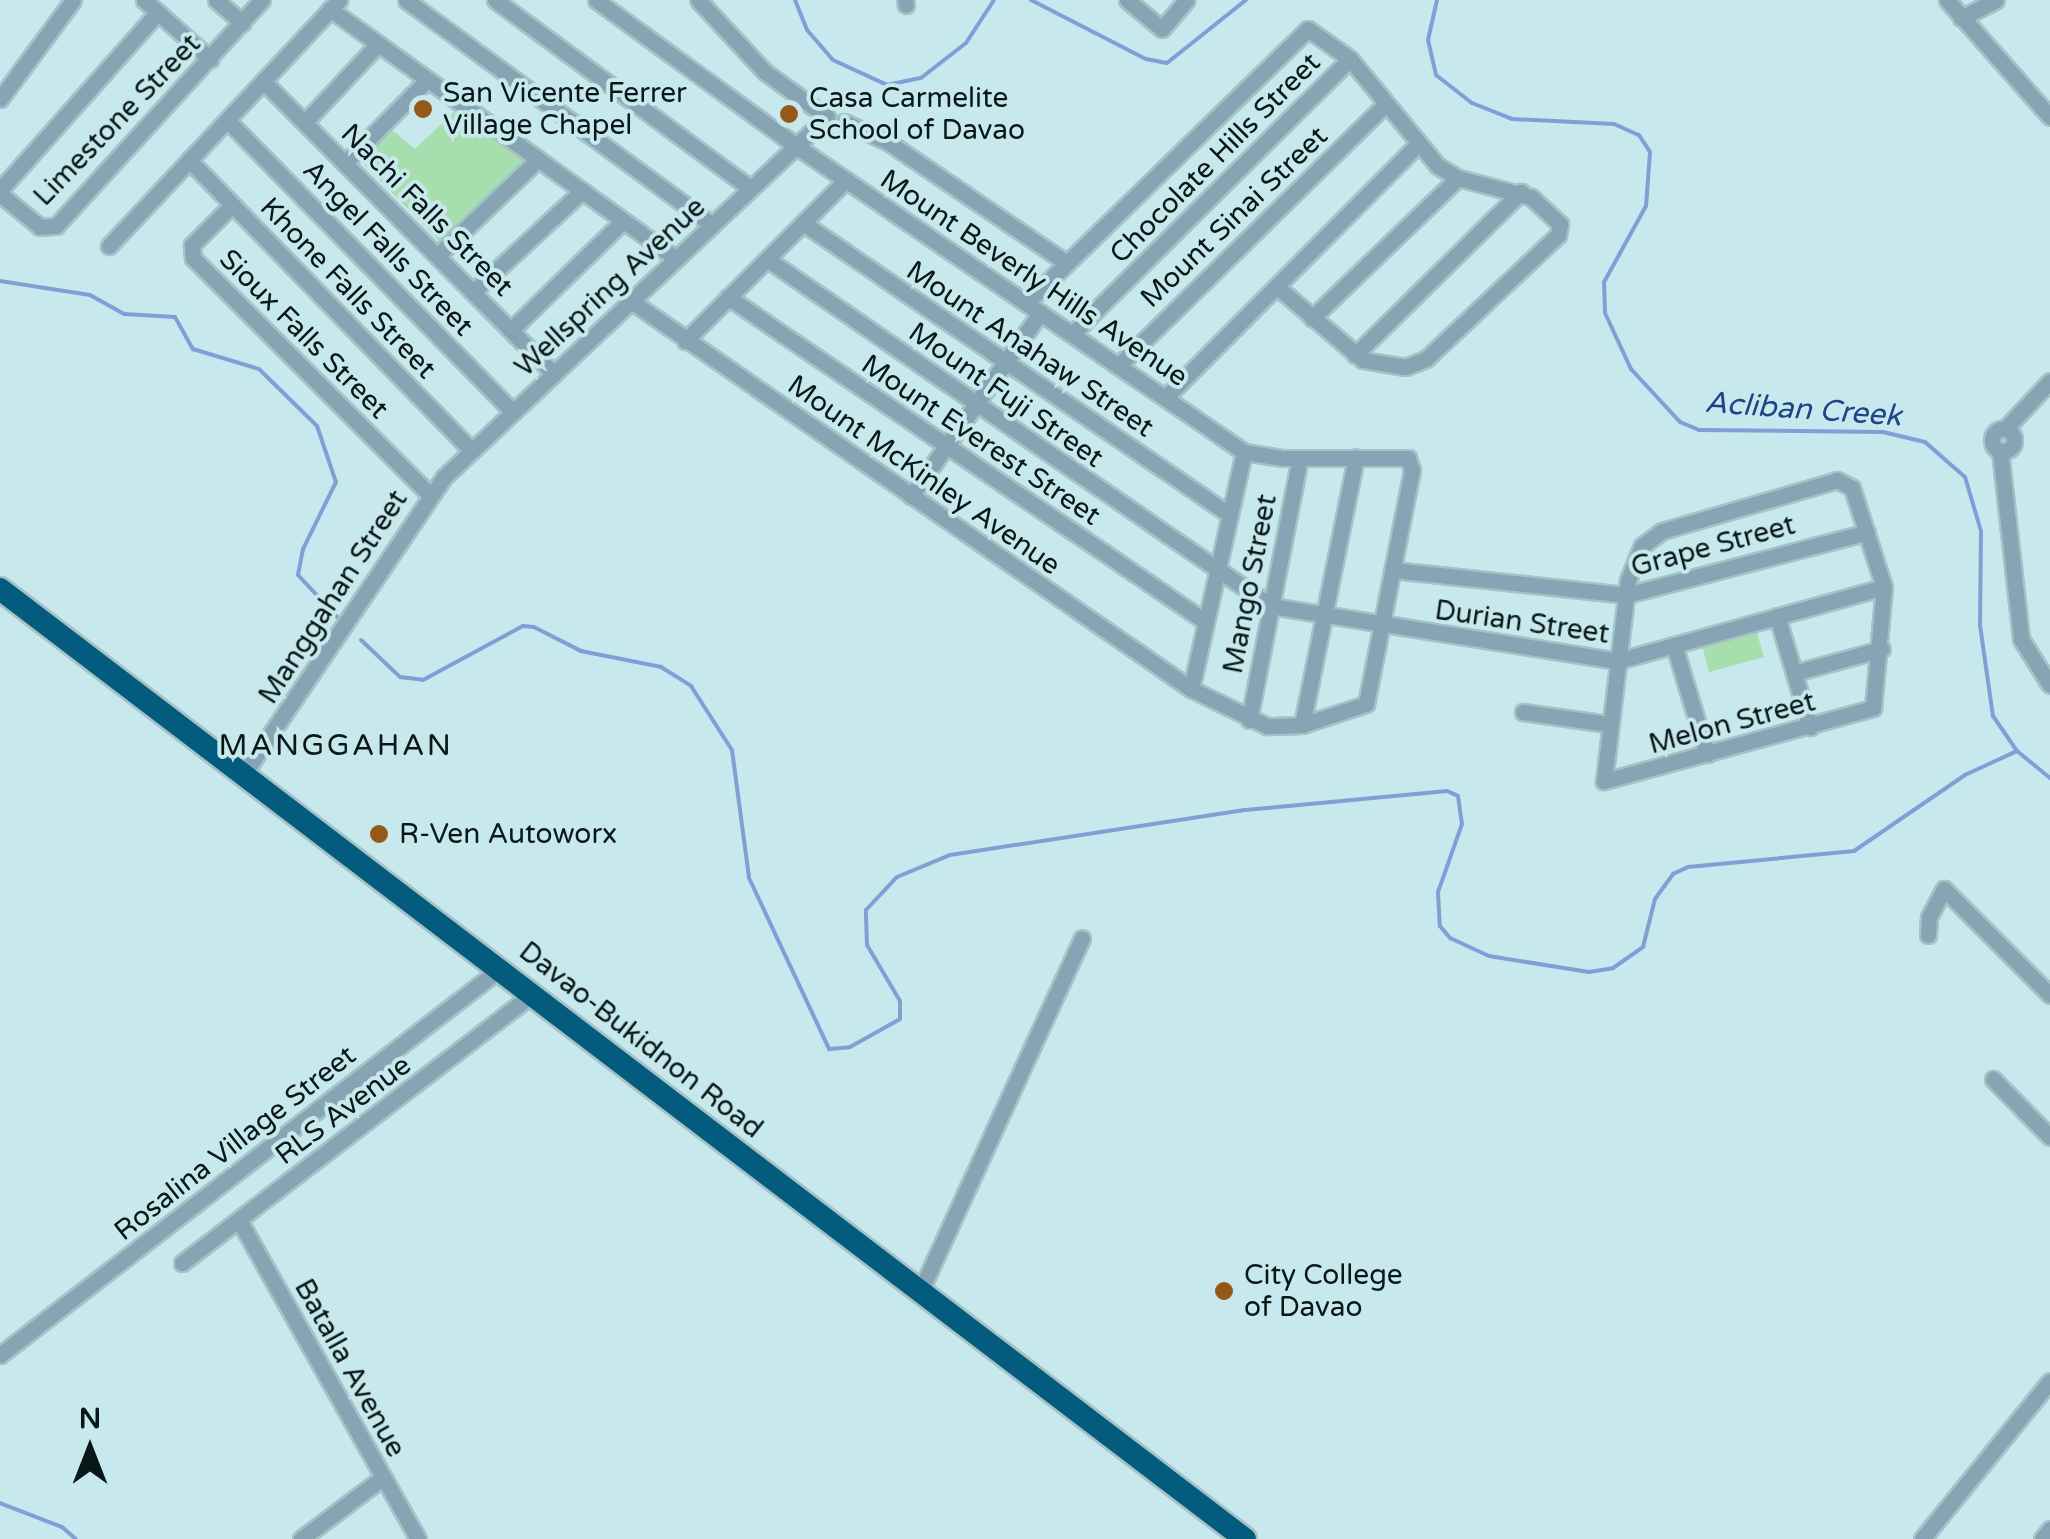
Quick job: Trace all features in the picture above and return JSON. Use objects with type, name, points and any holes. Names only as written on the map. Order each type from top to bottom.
[{"type":"highway","name":"Davao-Bukidnon Road","points":[[0,589],[1245,1539]]},
{"type":"street","points":[[0,99],[73,0]]},
{"type":"street","points":[[144,0],[210,59]]},
{"type":"street","points":[[216,0],[242,24]]},
{"type":"street","name":"Limestone Street","points":[[0,192],[48,229],[262,0]]},
{"type":"street","points":[[406,0],[712,225]]},
{"type":"street","points":[[495,0],[750,188]]},
{"type":"street","name":"Mount Beverly Hills Avenue","points":[[596,0],[796,146],[1244,452]]},
{"type":"street","name":"Wellspring Avenue","points":[[430,496],[472,450],[827,117],[765,72],[698,0]]},
{"type":"street","points":[[1126,0],[1162,29],[1186,0]]},
{"type":"street","points":[[1947,0],[2050,117]]},
{"type":"street","points":[[1961,18],[1996,0]]},
{"type":"street","points":[[109,246],[334,5],[378,44],[676,258]]},
{"type":"street","points":[[0,192],[158,12]]},
{"type":"street","points":[[911,496],[1005,363],[1033,308],[1067,263],[1311,28],[1350,60],[1416,144],[1458,178],[1520,192],[1561,228],[1426,358],[1393,368],[1356,355],[1276,286]]},
{"type":"street","points":[[305,122],[378,44]]},
{"type":"street","name":"Chocolate Hills Street","points":[[1072,334],[1350,60]]},
{"type":"street","name":"Nachi Falls Street","points":[[264,80],[554,374]]},
{"type":"street","points":[[345,162],[427,80]]},
{"type":"street","name":"Mount Sinai Street","points":[[1118,366],[1386,104]]},
{"type":"street","name":"Angel Falls Street","points":[[227,120],[513,412]]},
{"type":"street","points":[[844,122],[877,135],[1067,263]]},
{"type":"street","points":[[1164,398],[1416,144]]},
{"type":"street","name":"Khone Falls Street","points":[[190,160],[472,450]]},
{"type":"street","points":[[436,256],[538,160]]},
{"type":"street","points":[[1312,318],[1458,178]]},
{"type":"street","points":[[685,341],[846,180]]},
{"type":"street","points":[[473,292],[582,192]]},
{"type":"street","points":[[1356,355],[1520,192]]},
{"type":"street","name":"Sioux Falls Street","points":[[232,205],[192,245],[190,255],[430,496]]},
{"type":"street","points":[[511,330],[624,221]]},
{"type":"street","name":"Mount Anahaw Street","points":[[803,223],[1230,514]]},
{"type":"street","name":"Mount Fuji Street","points":[[767,260],[1217,571]]},
{"type":"street","name":"Mount Everest Street","points":[[728,298],[1206,622]]},
{"type":"street","name":"Mount McKinley Avenue","points":[[631,301],[1191,689],[1249,720]]},
{"type":"street","points":[[2050,382],[2005,429],[2014,440],[2000,451],[2021,639],[2050,685]]},
{"type":"street","points":[[1191,689],[1244,452],[1300,458],[1402,455],[1412,470],[1363,708],[1302,725],[1249,720]]},
{"type":"street","points":[[1302,725],[1356,457]]},
{"type":"street","name":"Mango Street","points":[[1249,720],[1300,458]]},
{"type":"street","points":[[1523,712],[1608,724],[1626,596],[1636,555],[1662,532],[1847,481],[1884,587],[1882,649],[1794,673]]},
{"type":"street","name":"Manggahan Street","points":[[243,775],[430,496]]},
{"type":"street","name":"Grape Street","points":[[1393,570],[1626,596],[1866,532]]},
{"type":"street","name":"Durian Street","points":[[1217,571],[1271,606],[1382,628],[1617,660],[1884,587]]},
{"type":"street","points":[[1777,616],[1810,727]]},
{"type":"street","points":[[1674,645],[1708,754]]},
{"type":"street","name":"Melon Street","points":[[1608,724],[1604,781],[1873,708],[1882,649]]},
{"type":"street","points":[[1928,935],[1928,918],[1944,889],[2050,995]]},
{"type":"street","points":[[920,1292],[1082,938]]},
{"type":"street","name":"Rosalina Village Street","points":[[0,1355],[500,969]]},
{"type":"street","name":"RLS Avenue","points":[[182,1263],[533,994]]},
{"type":"street","points":[[1994,1078],[2050,1136]]},
{"type":"street","name":"Batalla Avenue","points":[[239,1220],[418,1539]]},
{"type":"street","points":[[1922,1539],[2050,1381]]},
{"type":"street","points":[[301,1539],[382,1478]]},
{"type":"street","points":[[2042,1539],[2050,1529]]},
{"type":"green space","points":[[454,112],[525,161],[441,243],[359,159],[391,129],[415,149]]},
{"type":"green space","points":[[1756,630],[1764,657],[1709,672],[1702,645]]},
{"type":"waterway","name":"Acliban Creek","points":[[795,0],[807,30],[833,60],[887,85],[921,78],[966,43],[994,0]]},
{"type":"waterway","name":"Acliban Creek","points":[[1031,0],[1146,59],[1167,63],[1246,0]]},
{"type":"waterway","name":"Acliban Creek","points":[[1437,0],[1428,40],[1436,75],[1472,103],[1512,119],[1614,124],[1639,135],[1650,152],[1646,206],[1604,282],[1605,313],[1631,369],[1680,422],[1699,430],[1883,432],[1925,442],[1965,477],[1981,531],[1980,625],[1993,716],[2017,751],[2050,778]]},
{"type":"waterway","points":[[0,281],[90,295],[124,314],[175,317],[193,349],[259,369],[317,426],[336,482],[303,549],[298,575],[340,620]]},
{"type":"waterway","points":[[361,640],[400,677],[423,680],[523,626],[534,627],[581,651],[661,667],[691,686],[732,750],[749,878],[829,1049],[850,1047],[900,1019],[900,1001],[867,945],[866,910],[897,877],[950,855],[1245,810],[1447,791],[1458,796],[1462,824],[1438,892],[1440,926],[1450,938],[1489,956],[1589,972],[1613,968],[1643,947],[1655,899],[1673,874],[1688,867],[1854,851],[1965,775],[2017,751]]},
{"type":"waterway","points":[[0,1503],[62,1527],[76,1539]]},
{"type":"place","name":"San Vicente Ferrer Village Chapel","points":[[423,109]]},
{"type":"place","name":"Casa Carmelite School of Davao","points":[[789,114]]},
{"type":"place","name":"R-Ven Autoworx","points":[[379,834]]},
{"type":"place","name":"City College of Davao","points":[[1224,1291]]},
{"type":"district","name":"MANGGAHAN","points":[[336,746]]}]
